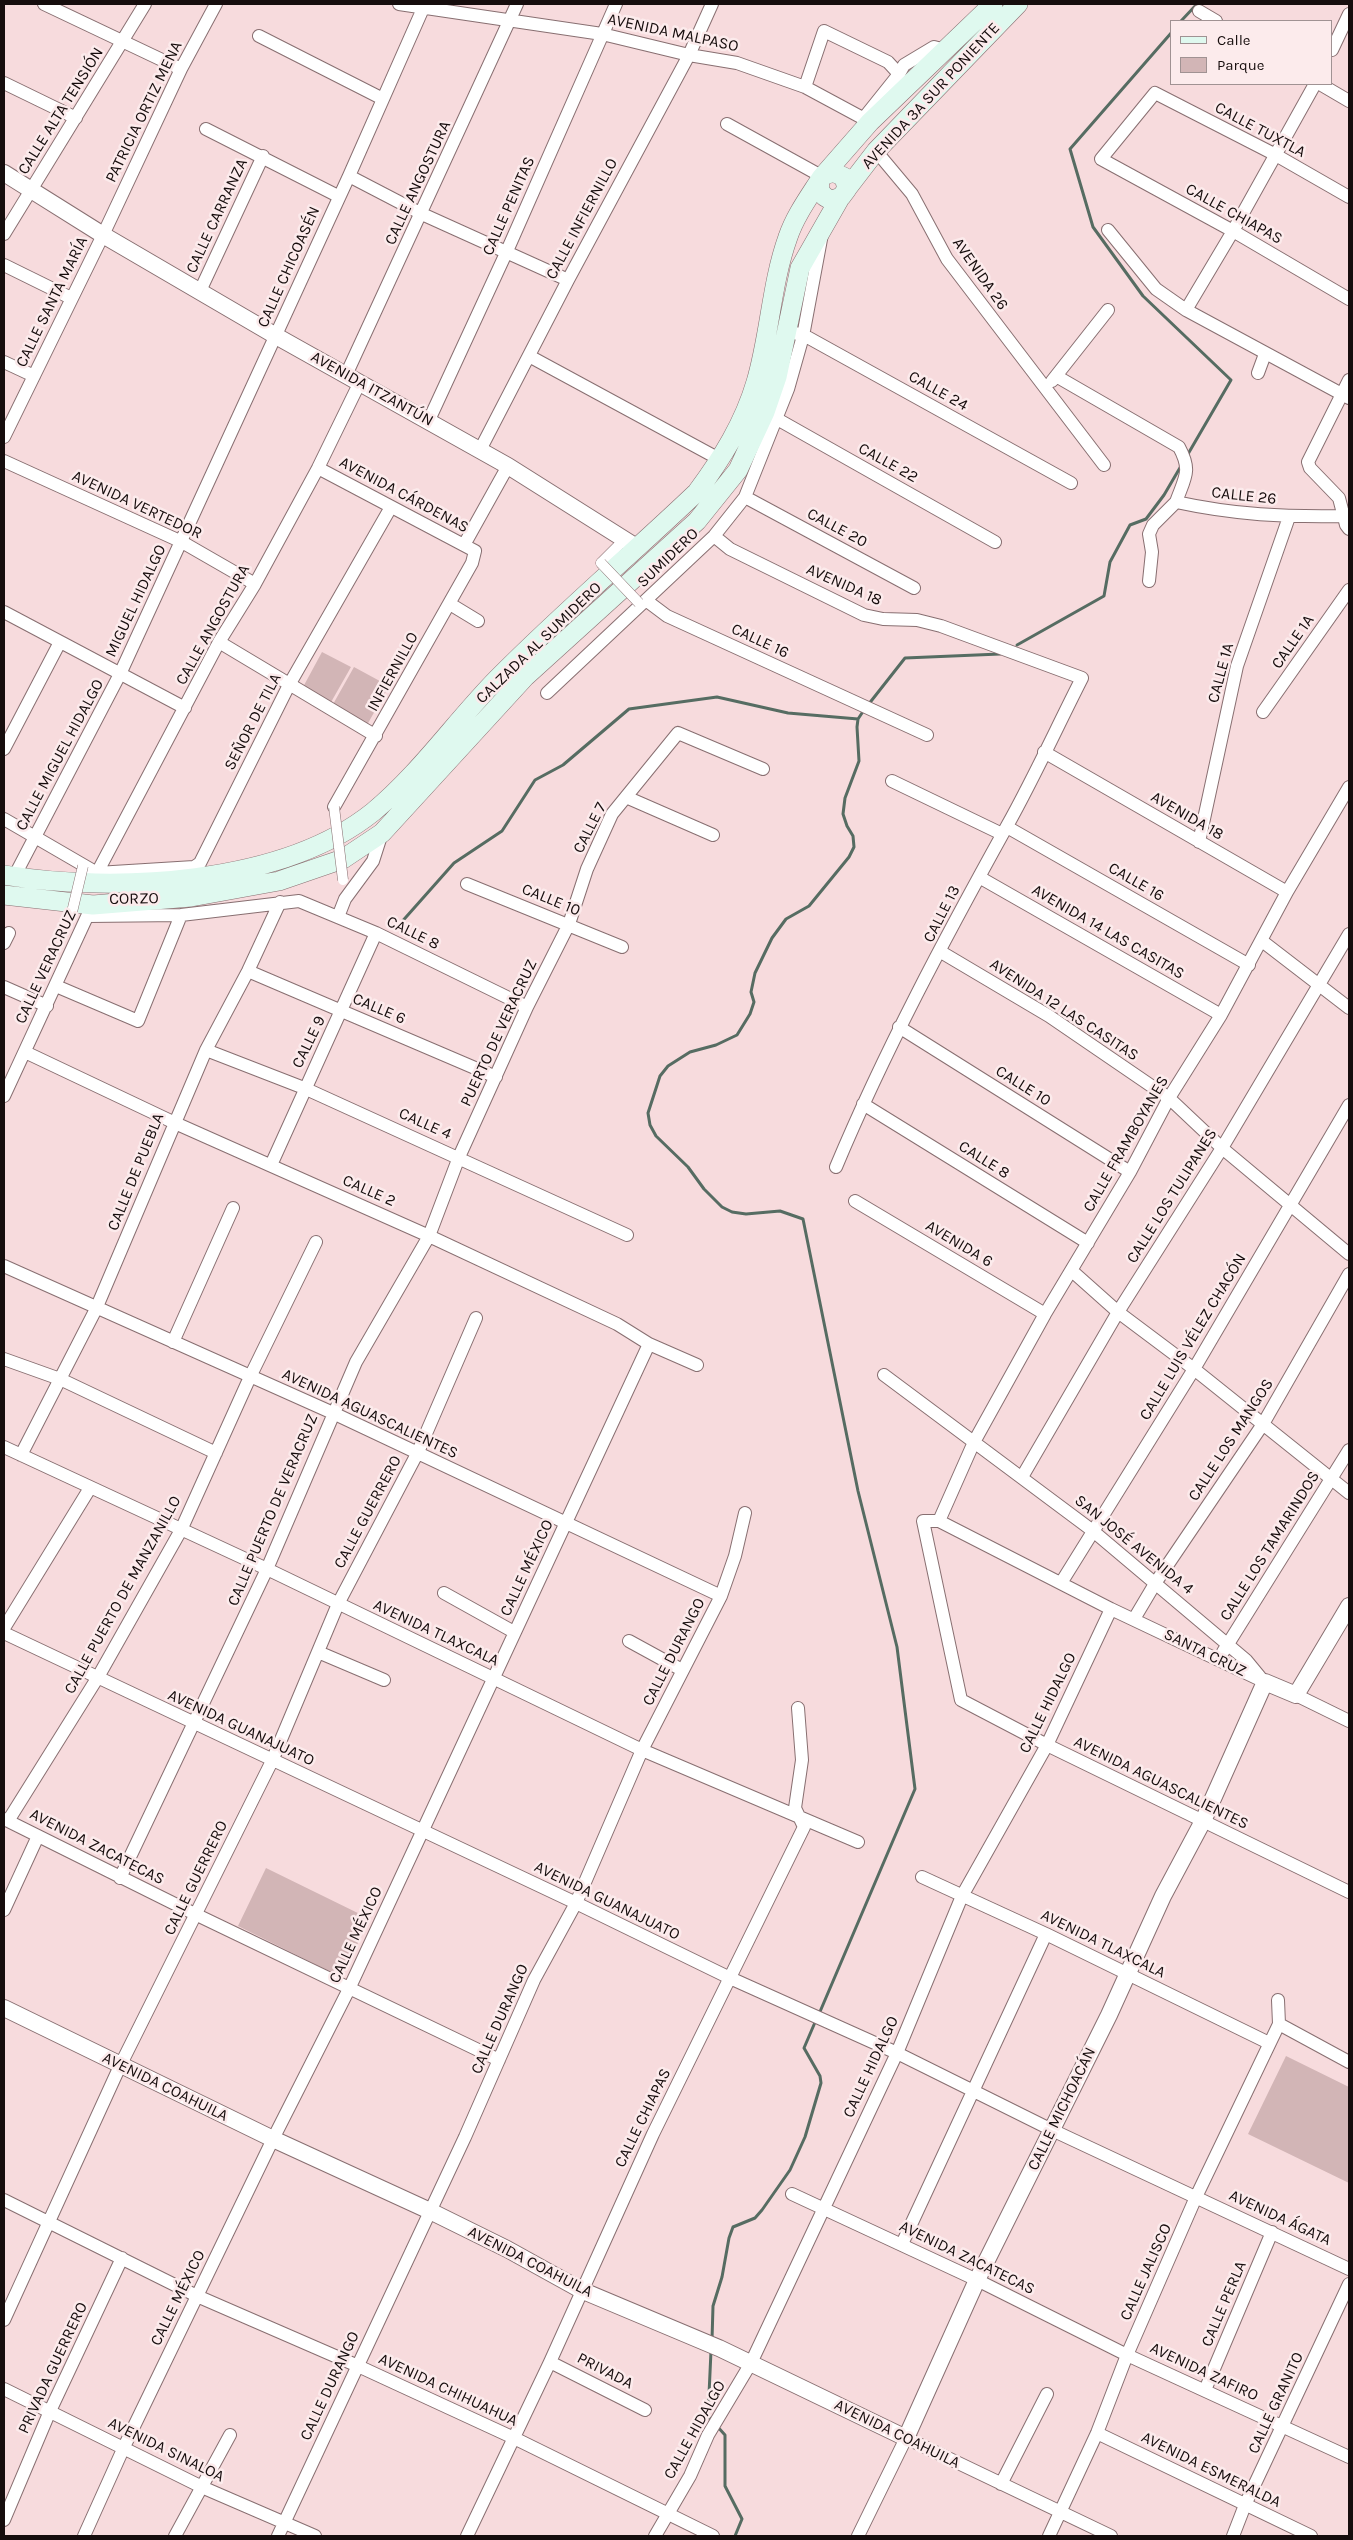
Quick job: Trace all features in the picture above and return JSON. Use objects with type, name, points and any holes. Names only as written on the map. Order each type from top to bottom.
[{"type":"main road","name":"CALZADA AL SUMIDERO","points":[[9,876],[97,878],[147,883],[214,875],[287,857],[333,839],[373,812],[419,768],[496,680],[631,544],[698,492],[721,460],[743,417],[756,382],[780,266],[788,237],[800,211],[823,177],[866,121],[945,50],[991,4]]},
{"type":"main road","name":"AVENIDA 3A SUR PONIENTE","points":[[800,268],[822,227],[843,194],[876,151],[1018,4]]},
{"type":"main road","points":[[823,177],[833,172],[841,174],[846,181],[843,194]]},
{"type":"main road","name":"CALZADA AL SUMIDERO","points":[[4,895],[88,914],[279,881],[343,859],[382,833],[525,677],[697,521],[738,470],[771,416],[795,333],[800,268]]},
{"type":"street","points":[[44,4],[181,69]]},
{"type":"street","name":"CALLE ALTA TENSIÓN","points":[[4,234],[145,4]]},
{"type":"street","name":"PATRICIA ORTIZ MENA","points":[[103,235],[181,69],[216,4]]},
{"type":"street","name":"AVENIDA MALPASO","points":[[399,4],[424,6],[509,22],[602,34],[689,55],[737,63],[806,87],[866,121]]},
{"type":"street","name":"CALLE ANGOSTURA","points":[[97,878],[219,642],[255,584],[318,468],[422,214],[517,4]]},
{"type":"street","name":"CALLE PENITAS","points":[[429,420],[507,251],[616,4]]},
{"type":"street","name":"CALLE INFIERNILLO","points":[[480,450],[568,280],[689,55],[712,4]]},
{"type":"street","name":"CALLE CHICOASÉN","points":[[182,542],[338,196],[349,176],[424,6]]},
{"type":"street","points":[[1199,11],[1214,20]]},
{"type":"street","points":[[1333,48],[1349,14]]},
{"type":"street","points":[[806,87],[824,31],[888,62],[899,74]]},
{"type":"street","points":[[260,36],[383,99]]},
{"type":"street","points":[[866,121],[904,65],[934,47],[945,50]]},
{"type":"street","points":[[4,84],[76,118]]},
{"type":"street","points":[[1186,310],[1234,231],[1274,154],[1314,85]]},
{"type":"street","points":[[1322,85],[1349,100]]},
{"type":"street","name":"CALLE TUXTLA","points":[[1101,159],[1155,93],[1274,154],[1349,197]]},
{"type":"street","points":[[727,124],[823,177]]},
{"type":"street","points":[[206,129],[263,156],[338,196]]},
{"type":"street","name":"AVENIDA 26","points":[[876,151],[912,194],[947,259],[1104,465]]},
{"type":"street","name":"CALLE CARRANZA","points":[[200,291],[263,156]]},
{"type":"street","name":"CALLE CHIAPAS","points":[[1101,159],[1234,231],[1349,299]]},
{"type":"street","name":"AVENIDA ITZANTÚN","points":[[4,173],[103,235],[276,336],[429,420],[508,466],[631,544]]},
{"type":"street","points":[[349,176],[422,214],[568,280]]},
{"type":"street","points":[[795,333],[822,246],[822,227]]},
{"type":"street","points":[[1108,230],[1156,289],[1186,310],[1345,396]]},
{"type":"street","name":"CALLE SANTA MARÍA","points":[[4,437],[103,235]]},
{"type":"street","points":[[4,264],[71,298]]},
{"type":"street","points":[[1045,389],[1108,310]]},
{"type":"street","name":"CALLE 24","points":[[795,333],[1072,483]]},
{"type":"street","points":[[1258,373],[1265,354]]},
{"type":"street","points":[[529,356],[721,460]]},
{"type":"street","points":[[4,362],[34,376]]},
{"type":"street","points":[[1056,376],[1179,447],[1187,463],[1186,476],[1176,502],[1153,524],[1149,534],[1152,552],[1149,581]]},
{"type":"street","points":[[1348,520],[1340,498],[1310,468],[1308,462],[1345,396],[1349,380]]},
{"type":"street","name":"SUMIDERO","points":[[546,693],[714,536],[744,497],[771,416]]},
{"type":"street","name":"CALLE 22","points":[[771,416],[995,542]]},
{"type":"street","name":"AVENIDA VERTEDOR","points":[[4,461],[182,542],[255,584]]},
{"type":"street","name":"INFIERNILLO","points":[[334,807],[376,736],[472,563],[469,548],[508,466]]},
{"type":"street","name":"AVENIDA CÁRDENAS","points":[[318,468],[469,548]]},
{"type":"street","name":"CALLE 20","points":[[744,497],[914,588]]},
{"type":"street","name":"CALLE 26","points":[[1176,502],[1235,514],[1348,520]]},
{"type":"street","name":"SEÑOR DE TILA","points":[[97,878],[194,867],[200,863],[289,685],[391,507]]},
{"type":"street","name":"CALLE 1A","points":[[1199,842],[1237,666],[1290,517]]},
{"type":"street","name":"AVENIDA 18","points":[[714,536],[730,550],[864,615],[883,619],[917,620],[941,626],[1082,678]]},
{"type":"street","name":"MIGUEL HIDALGO","points":[[120,674],[182,542]]},
{"type":"street","points":[[631,544],[601,563],[642,603]]},
{"type":"street","name":"CALLE 1A","points":[[1263,712],[1349,590]]},
{"type":"street","name":"CALLE 16","points":[[642,603],[784,671],[862,704],[927,735]]},
{"type":"street","points":[[450,604],[478,621]]},
{"type":"street","points":[[4,612],[185,708]]},
{"type":"street","points":[[4,749],[60,642]]},
{"type":"street","points":[[219,642],[376,736]]},
{"type":"street","name":"CALLE MIGUEL HIDALGO","points":[[9,876],[35,837],[120,674]]},
{"type":"street","name":"CALLE 13","points":[[836,1167],[862,1104],[899,1028],[1005,830],[1082,678]]},
{"type":"street","name":"CALLE 7","points":[[569,924],[587,869],[612,814],[678,733],[763,769]]},
{"type":"street","name":"AVENIDA 18","points":[[1044,752],[1287,892]]},
{"type":"street","name":"CALLE 16","points":[[892,782],[1005,830],[1249,965]]},
{"type":"street","name":"CALLE FRAMBOYANES","points":[[939,1521],[974,1442],[1045,1314],[1130,1172],[1169,1098],[1221,1015],[1287,892],[1349,787]]},
{"type":"street","points":[[626,797],[713,835]]},
{"type":"street","points":[[334,807],[345,899]]},
{"type":"street","points":[[4,819],[83,866],[97,878]]},
{"type":"street","points":[[338,917],[345,899],[373,861],[382,833]]},
{"type":"street","points":[[83,866],[72,912],[88,914]]},
{"type":"street","name":"AVENIDA 14 LAS CASITAS","points":[[979,877],[1221,1015]]},
{"type":"street","name":"CALLE 10","points":[[468,884],[622,947]]},
{"type":"street","name":"CALLE 8","points":[[280,902],[299,901],[376,932],[527,1007]]},
{"type":"street","name":"CORZO","points":[[88,914],[181,915],[280,902]]},
{"type":"street","name":"CALLE DE PUEBLA","points":[[21,1455],[96,1308],[206,1050],[248,971],[280,902]]},
{"type":"street","name":"CALLE VERACRUZ","points":[[4,1096],[88,914]]},
{"type":"street","points":[[56,986],[138,1021],[181,915]]},
{"type":"street","name":"PUERTO DE VERACRUZ","points":[[459,1157],[527,1007],[569,924]]},
{"type":"street","name":"CALLE 9","points":[[270,1165],[304,1088],[342,1011],[376,932]]},
{"type":"street","name":"CALLE LOS TULIPANES","points":[[1022,1477],[1118,1312],[1222,1148],[1349,934]]},
{"type":"street","points":[[1262,941],[1349,1008]]},
{"type":"street","name":"AVENIDA 12 LAS CASITAS","points":[[941,952],[1049,1016],[1169,1098],[1222,1148],[1349,1254]]},
{"type":"street","name":"CALLE 6","points":[[248,971],[496,1077]]},
{"type":"street","points":[[4,987],[47,1006]]},
{"type":"street","name":"CALLE 10","points":[[899,1028],[1130,1172]]},
{"type":"street","name":"CALLE 4","points":[[206,1050],[304,1088],[528,1188],[557,1204],[627,1235]]},
{"type":"street","name":"CALLE 2","points":[[25,1052],[175,1124],[429,1236],[617,1324],[649,1344],[696,1365]]},
{"type":"street","name":"CALLE 8","points":[[862,1104],[1088,1243]]},
{"type":"street","name":"CALLE LUIS VÉLEZ CHACÓN","points":[[1061,1584],[1194,1369],[1349,1105]]},
{"type":"street","name":"CALLE PUERTO DE VERACRUZ","points":[[120,1878],[268,1569],[333,1413],[360,1355],[429,1236],[459,1157]]},
{"type":"street","name":"AVENIDA 6","points":[[856,1201],[1045,1314]]},
{"type":"street","points":[[172,1342],[233,1208]]},
{"type":"street","name":"CALLE PUERTO DE MANZANILLO","points":[[6,1820],[98,1677],[181,1530],[250,1377],[316,1242]]},
{"type":"street","name":"AVENIDA AGUASCALIENTES","points":[[4,1266],[418,1452],[566,1524],[721,1596]]},
{"type":"street","points":[[1072,1271],[1118,1312],[1194,1369],[1349,1493]]},
{"type":"street","name":"CALLE LOS MANGOS","points":[[1134,1619],[1156,1582],[1263,1424],[1349,1274]]},
{"type":"street","points":[[418,1452],[476,1318]]},
{"type":"street","name":"CALLE MÉXICO","points":[[84,2536],[124,2447],[272,2140],[349,1989],[649,1344]]},
{"type":"street","points":[[4,1359],[60,1379],[216,1453]]},
{"type":"street","name":"SAN JOSÉ AVENIDA 4","points":[[884,1375],[1093,1531],[1156,1582],[1246,1660],[1265,1682]]},
{"type":"street","name":"AVENIDA TLAXCALA","points":[[4,1447],[268,1569],[642,1750],[858,1842]]},
{"type":"street","name":"CALLE LOS TAMARINDOS","points":[[1220,1659],[1227,1644],[1349,1450]]},
{"type":"street","name":"CALLE GUERRERO","points":[[4,2320],[47,2220],[120,2066],[197,1915],[272,1761],[338,1604],[418,1452]]},
{"type":"street","points":[[4,1628],[90,1488]]},
{"type":"street","name":"CALLE DURANGO","points":[[278,2536],[430,2211],[534,1980],[576,1903],[642,1750],[721,1596],[735,1556],[745,1512]]},
{"type":"street","name":"AVENIDA AGUASCALIENTES","points":[[939,1521],[923,1521],[961,1700],[1047,1745],[1349,1892]]},
{"type":"street","name":"SANTA CRUZ","points":[[939,1521],[1111,1609],[1349,1721]]},
{"type":"street","points":[[444,1593],[514,1632]]},
{"type":"street","points":[[1296,1695],[1349,1606]]},
{"type":"street","name":"CALLE HIDALGO","points":[[655,2536],[666,2514],[690,2476],[708,2435],[751,2363],[897,2054],[962,1896],[1047,1745],[1111,1609]]},
{"type":"street","name":"AVENIDA GUANAJUATO","points":[[4,1632],[730,1978],[897,2054],[1196,2198]]},
{"type":"street","points":[[629,1641],[682,1670]]},
{"type":"street","points":[[318,1652],[384,1680]]},
{"type":"street","name":"CALLE MICHOACÁN","points":[[858,2536],[906,2438],[977,2280],[1109,2015],[1163,1896],[1203,1821],[1265,1682]]},
{"type":"street","name":"CALLE CHIAPAS","points":[[467,2536],[550,2362],[653,2134],[804,1827],[795,1808],[802,1760],[798,1708]]},
{"type":"street","name":"AVENIDA ZACATECAS","points":[[6,1820],[120,1878],[499,2060]]},
{"type":"street","points":[[4,1910],[38,1836]]},
{"type":"street","name":"AVENIDA TLAXCALA","points":[[922,1878],[1046,1934],[1269,2043]]},
{"type":"street","points":[[902,2244],[1046,1934]]},
{"type":"street","points":[[1278,2000],[1279,2024],[1349,2062]]},
{"type":"street","name":"AVENIDA COAHUILA","points":[[4,2008],[272,2140],[430,2211],[507,2249],[581,2290],[751,2363],[1111,2536]]},
{"type":"street","name":"CALLE JALISCO","points":[[1049,2536],[1097,2433],[1127,2355],[1196,2198],[1279,2024]]},
{"type":"street","name":"AVENIDA ZACATECAS","points":[[792,2194],[977,2280],[1127,2355]]},
{"type":"street","name":"AVENIDA ÁGATA","points":[[1196,2198],[1349,2268]]},
{"type":"street","name":"AVENIDA CHIHUAHUA","points":[[4,2200],[197,2296],[358,2366],[514,2438],[713,2536]]},
{"type":"street","name":"CALLE PERLA","points":[[1205,2390],[1272,2232]]},
{"type":"street","name":"PRIVADA GUERRERO","points":[[4,2520],[50,2411],[122,2258]]},
{"type":"street","name":"CALLE GRANITO","points":[[1233,2536],[1245,2505],[1284,2427],[1349,2284]]},
{"type":"street","name":"AVENIDA ZAFIRO","points":[[1127,2355],[1349,2457]]},
{"type":"street","name":"PRIVADA","points":[[550,2362],[645,2410]]},
{"type":"street","name":"AVENIDA SINALOA","points":[[4,2389],[204,2488],[314,2536]]},
{"type":"street","points":[[1001,2484],[1047,2394]]},
{"type":"street","name":"AVENIDA ESMERALDA","points":[[1097,2433],[1311,2536]]},
{"type":"street","points":[[175,2536],[204,2488],[230,2435]]},
{"type":"green space","points":[[322,652],[351,667],[330,704],[302,689]]},
{"type":"green space","points":[[354,667],[389,686],[367,725],[332,706]]},
{"type":"green space","points":[[266,1868],[370,1919],[341,1977],[238,1926]]},
{"type":"green space","points":[[1286,2056],[1349,2087],[1349,2183],[1248,2134]]},
{"type":"waterway","points":[[1182,20],[1197,4]]},
{"type":"waterway","points":[[1170,34],[1070,149],[1093,227],[1143,296],[1231,380],[1188,454]]},
{"type":"waterway","points":[[1017,645],[1104,596],[1110,562],[1130,525],[1146,519],[1164,495],[1181,466]]},
{"type":"waterway","points":[[868,705],[905,658],[1000,654]]},
{"type":"waterway","points":[[399,925],[454,863],[502,831],[535,780],[563,765],[629,709],[717,697],[788,713],[858,719]]},
{"type":"waterway","points":[[819,2014],[915,1789],[897,1647],[858,1491],[803,1219],[780,1211],[746,1214],[732,1212],[722,1207],[704,1189],[688,1167],[656,1136],[650,1125],[648,1113],[660,1076],[668,1066],[690,1052],[716,1045],[737,1035],[750,1014],[754,1002],[751,992],[755,973],[772,938],[786,919],[809,906],[849,857],[854,847],[853,836],[843,814],[845,798],[859,761],[857,727],[858,719],[864,710]]},
{"type":"waterway","points":[[712,2340],[713,2306],[722,2277],[729,2238],[733,2227],[755,2218],[762,2210],[790,2170],[805,2137],[821,2083],[820,2076],[804,2048],[816,2020]]},
{"type":"waterway","points":[[711,2351],[708,2416],[712,2421]]},
{"type":"waterway","points":[[716,2425],[725,2435],[725,2486],[742,2519],[735,2536]]}]
